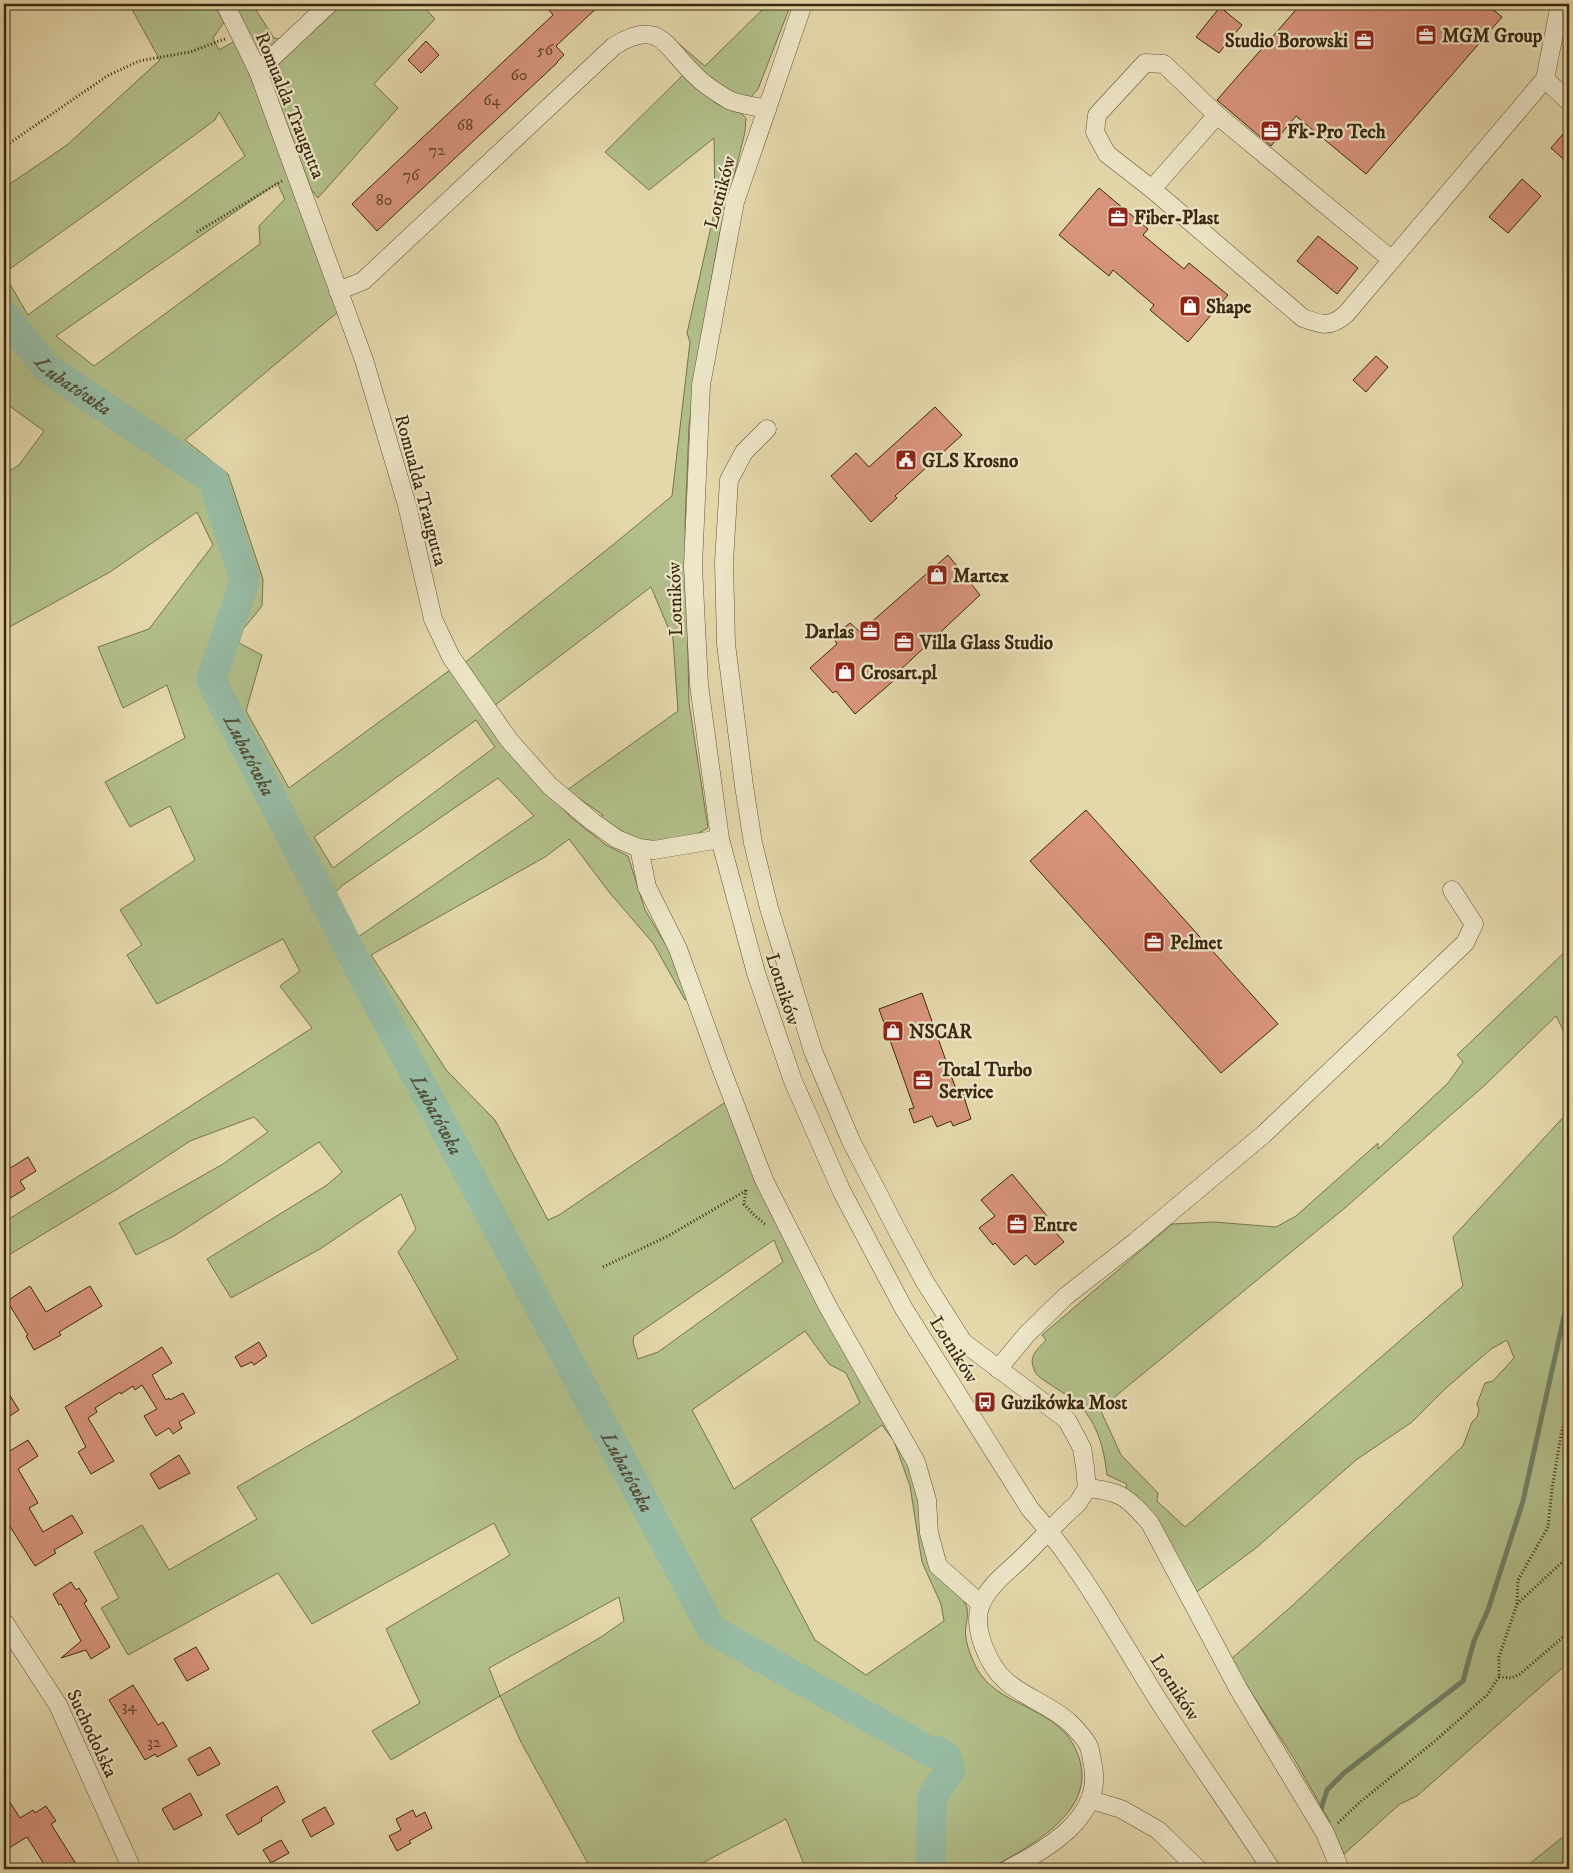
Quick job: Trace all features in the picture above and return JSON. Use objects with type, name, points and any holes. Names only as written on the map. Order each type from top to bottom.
[{"type":"street","name":"Romualda Traugutta","points":[[225,4],[258,71],[364,360],[404,496],[433,619],[451,656],[509,740],[550,786],[617,840],[639,848],[654,850],[720,839]]},
{"type":"street","points":[[258,71],[329,4]]},
{"type":"street","name":"Lotników","points":[[803,4],[735,202],[701,386],[694,576],[699,685],[720,839],[756,973],[793,1081],[842,1190],[904,1309],[1030,1509],[1048,1529],[1080,1576],[1166,1712],[1270,1869]]},
{"type":"street","points":[[1392,260],[1217,114],[1164,64],[1145,63],[1097,115],[1095,132],[1107,154],[1152,189],[1303,318],[1321,324],[1336,322],[1346,314],[1392,260],[1545,79],[1560,4]]},
{"type":"street","points":[[338,291],[363,281],[614,46],[626,39],[638,34],[651,34],[663,40],[698,78],[731,101],[767,109]]},
{"type":"street","points":[[1545,79],[1569,102]]},
{"type":"street","points":[[1152,189],[1217,114]]},
{"type":"street","points":[[767,429],[744,452],[729,480],[724,562],[726,644],[753,843],[769,908],[813,1051],[851,1142],[925,1282],[963,1342],[1067,1420],[1082,1448],[1087,1488],[1078,1503],[1048,1529],[1024,1556],[1000,1577],[981,1604],[978,1624],[985,1652],[998,1672],[1007,1682],[1059,1713],[1071,1724],[1089,1746],[1094,1773],[1090,1800],[1077,1821],[1061,1836],[1009,1869]]},
{"type":"street","points":[[639,848],[647,886],[678,949],[764,1180],[827,1306],[916,1462],[927,1500],[929,1533],[938,1566],[981,1604]]},
{"type":"street","points":[[998,1369],[1027,1334],[1066,1296],[1267,1136],[1465,944],[1474,924],[1452,890]]},
{"type":"street","points":[[1087,1488],[1109,1490],[1121,1495],[1134,1504],[1150,1523],[1239,1690],[1325,1833],[1340,1869]]},
{"type":"street","name":"Suchodolska","points":[[4,1622],[58,1705],[132,1869]]},
{"type":"street","points":[[1090,1800],[1121,1809],[1158,1830],[1198,1869]]},
{"type":"path","points":[[4,147],[107,76],[139,60],[190,52],[219,43],[238,31]]},
{"type":"path","points":[[197,232],[296,173]]},
{"type":"path","points":[[603,1267],[668,1236],[764,1180]]},
{"type":"path","points":[[1325,1833],[1487,1695],[1499,1677],[1499,1658],[1517,1604],[1518,1580],[1548,1528],[1552,1488],[1562,1429],[1569,1417]]},
{"type":"path","points":[[1517,1604],[1569,1556]]},
{"type":"path","points":[[1499,1677],[1510,1678],[1520,1674],[1569,1632]]},
{"type":"green space","points":[[129,4],[214,4],[224,22],[213,38],[219,50],[235,41],[248,69],[339,311],[185,440],[228,474],[263,579],[262,606],[240,633],[239,643],[262,655],[246,711],[289,788],[450,670],[518,764],[572,818],[606,845],[628,856],[645,910],[679,967],[690,998],[685,1000],[653,943],[609,892],[569,839],[545,857],[371,955],[447,1071],[495,1120],[548,1220],[559,1215],[727,1101],[909,1459],[950,1587],[962,1599],[967,1608],[967,1645],[976,1667],[985,1680],[997,1690],[1052,1721],[1064,1731],[1073,1744],[1080,1762],[1082,1779],[1079,1794],[1061,1821],[1034,1843],[998,1864],[987,1868],[974,1869],[970,1866],[967,1869],[801,1869],[805,1867],[786,1819],[691,1869],[591,1869],[521,1742],[500,1696],[391,1760],[372,1731],[420,1703],[386,1629],[510,1555],[494,1523],[312,1624],[278,1573],[128,1655],[101,1608],[119,1598],[94,1552],[142,1525],[169,1570],[257,1519],[237,1487],[458,1359],[398,1252],[416,1229],[401,1194],[320,1249],[231,1298],[207,1259],[327,1185],[342,1172],[319,1142],[174,1236],[136,1255],[119,1223],[223,1164],[268,1132],[254,1117],[190,1141],[119,1188],[4,1258],[4,1222],[147,1134],[312,1028],[280,986],[300,971],[283,939],[157,1004],[127,955],[142,945],[120,910],[195,860],[170,806],[130,827],[105,782],[185,738],[167,685],[123,708],[98,647],[149,629],[213,545],[197,512],[110,572],[4,630],[4,474],[19,465],[44,431],[4,402],[4,274],[28,315],[245,156],[219,112],[215,120],[4,273],[4,188],[67,145],[160,60]],"holes":[[[277,183],[285,199],[259,226],[260,244],[94,366],[56,336]],[[476,720],[495,747],[333,868],[314,837]],[[498,778],[534,816],[358,937],[348,925],[332,895],[343,885]],[[774,1240],[783,1262],[658,1352],[638,1359],[633,1342],[634,1336]],[[805,1331],[829,1364],[846,1373],[860,1403],[734,1489],[692,1410]],[[882,1425],[894,1441],[910,1486],[922,1562],[941,1604],[944,1621],[866,1675],[815,1640],[751,1519]],[[619,1597],[624,1621],[601,1637],[500,1696],[489,1668]]]},
{"type":"green space","points":[[231,4],[252,4],[274,38],[279,39],[281,46],[268,57],[260,57]]},
{"type":"green space","points":[[335,4],[421,4],[435,19],[374,84],[398,108],[318,198],[311,189],[269,81],[275,64]]},
{"type":"green space","points":[[768,4],[791,4],[758,89],[750,98],[739,99],[711,82],[673,39],[705,66]]},
{"type":"green space","points":[[683,75],[717,104],[737,109],[746,118],[745,132],[719,237],[700,343],[689,426],[685,524],[689,703],[708,828],[677,840],[654,841],[631,837],[618,831],[598,818],[603,815],[567,790],[678,711],[673,639],[651,587],[494,706],[463,664],[672,496],[690,342],[687,333],[715,209],[714,138],[649,190],[605,152]]},
{"type":"green space","points":[[1569,948],[1569,1042],[1556,1016],[1485,1085],[1346,1207],[1100,1409],[1121,1455],[1158,1493],[1157,1501],[1185,1527],[1463,1286],[1453,1237],[1569,1111],[1569,1662],[1417,1796],[1400,1804],[1344,1854],[1329,1825],[1330,1822],[1293,1757],[1230,1660],[1293,1605],[1463,1446],[1472,1422],[1477,1417],[1479,1410],[1477,1404],[1485,1383],[1493,1381],[1514,1358],[1507,1340],[1491,1349],[1445,1389],[1412,1422],[1356,1460],[1256,1548],[1194,1594],[1125,1491],[1127,1484],[1107,1475],[1099,1437],[1086,1412],[1067,1395],[1042,1379],[1035,1372],[1032,1360],[1037,1350],[1046,1340],[1042,1335],[1172,1224],[1214,1222],[1276,1227],[1296,1216],[1378,1143],[1378,1149],[1448,1083],[1463,1062],[1457,1055]]},
{"type":"green space","points":[[1569,1832],[1569,1869],[1523,1869]]},
{"type":"building","points":[[555,4],[601,4],[556,46],[564,55],[558,62],[377,231],[352,204],[553,15],[549,10]]},
{"type":"building","points":[[1301,4],[1486,4],[1502,17],[1366,174],[1296,116],[1271,146],[1217,100]]},
{"type":"building","points":[[1220,7],[1242,25],[1219,53],[1196,37]]},
{"type":"building","points":[[426,41],[439,55],[421,73],[408,60]]},
{"type":"building","points":[[1569,127],[1569,164],[1551,148]]},
{"type":"building","points":[[1522,179],[1541,196],[1508,233],[1489,217]]},
{"type":"building","points":[[1099,188],[1148,229],[1143,235],[1184,269],[1189,263],[1228,295],[1188,342],[1150,310],[1154,305],[1113,270],[1109,276],[1059,235]]},
{"type":"building","points":[[1318,236],[1358,268],[1337,294],[1297,261]]},
{"type":"building","points":[[1376,356],[1388,367],[1366,392],[1353,380]]},
{"type":"building","name":"GLS Krosno","points":[[935,407],[962,435],[895,496],[897,498],[871,522],[831,476],[856,453],[869,467]]},
{"type":"building","points":[[948,555],[980,595],[896,674],[898,677],[855,714],[836,691],[833,693],[810,668],[837,644],[833,637],[850,623],[860,632]]},
{"type":"building","name":"Pelmet","points":[[1086,810],[1278,1024],[1221,1073],[1030,861]]},
{"type":"building","points":[[922,993],[957,1092],[962,1091],[971,1119],[953,1126],[951,1121],[937,1127],[932,1116],[914,1123],[909,1109],[914,1108],[879,1009]]},
{"type":"building","points":[[28,1157],[36,1171],[20,1181],[25,1189],[4,1202],[4,1172]]},
{"type":"building","name":"Entre","points":[[1012,1174],[1047,1216],[1044,1219],[1064,1242],[1035,1265],[1026,1255],[1014,1265],[995,1243],[993,1245],[979,1228],[995,1216],[981,1200]]},
{"type":"building","points":[[30,1286],[46,1312],[90,1286],[102,1306],[59,1332],[61,1335],[34,1350],[26,1336],[28,1335],[7,1301]]},
{"type":"building","points":[[259,1342],[267,1356],[254,1365],[252,1362],[241,1367],[235,1357]]},
{"type":"building","points":[[162,1347],[172,1363],[152,1375],[166,1400],[169,1398],[170,1400],[183,1393],[195,1413],[179,1422],[182,1428],[173,1434],[169,1428],[156,1436],[144,1416],[157,1409],[142,1385],[135,1390],[133,1386],[121,1394],[120,1392],[95,1408],[97,1412],[88,1418],[114,1461],[91,1474],[78,1452],[86,1447],[65,1407]]},
{"type":"building","points":[[4,1386],[19,1410],[4,1420]]},
{"type":"building","points":[[28,1440],[38,1456],[18,1469],[38,1503],[29,1508],[43,1532],[72,1515],[83,1533],[54,1550],[56,1553],[35,1566],[4,1519],[4,1445],[8,1452]]},
{"type":"building","points":[[179,1455],[190,1473],[159,1489],[150,1474]]},
{"type":"building","points":[[71,1582],[76,1590],[79,1588],[87,1601],[84,1603],[110,1647],[91,1659],[86,1650],[61,1658],[81,1641],[61,1604],[59,1605],[53,1594]]},
{"type":"building","points":[[196,1647],[209,1669],[187,1681],[174,1659]]},
{"type":"building","points":[[133,1685],[158,1725],[163,1722],[177,1746],[157,1757],[155,1754],[145,1760],[109,1700]]},
{"type":"building","points":[[210,1747],[220,1764],[198,1776],[188,1759]]},
{"type":"building","points":[[277,1786],[285,1802],[261,1818],[262,1821],[238,1835],[226,1815]]},
{"type":"building","points":[[4,1793],[20,1818],[33,1810],[35,1813],[46,1806],[56,1821],[51,1824],[76,1864],[68,1869],[47,1869],[27,1837],[4,1851]]},
{"type":"building","points":[[190,1793],[202,1815],[174,1830],[162,1809]]},
{"type":"building","points":[[325,1807],[334,1824],[311,1837],[302,1820]]},
{"type":"building","points":[[413,1810],[416,1817],[425,1812],[432,1828],[409,1841],[411,1843],[397,1851],[389,1836],[401,1830],[396,1819]]},
{"type":"building","points":[[281,1840],[289,1853],[271,1863],[263,1850]]},
{"type":"waterway","name":"Lubatówka","points":[[4,315],[48,369],[213,480],[245,580],[211,680],[358,966],[712,1630],[931,1752],[937,1751],[947,1758],[950,1770],[932,1797],[931,1869]]},
{"type":"waterway","points":[[1321,1809],[1327,1790],[1344,1773],[1463,1681],[1474,1641],[1488,1610],[1523,1501],[1569,1294]]},
{"type":"place","name":"MGM Group","points":[[1426,35]]},
{"type":"place","name":"Studio Borowski","points":[[1364,40]]},
{"type":"place","name":"Fk-Pro Tech","points":[[1271,131]]},
{"type":"place","name":"Fiber-Plast","points":[[1118,217]]},
{"type":"place","name":"Shape","points":[[1190,306]]},
{"type":"place","name":"GLS Krosno","points":[[906,460]]},
{"type":"place","name":"Martex","points":[[937,575]]},
{"type":"place","name":"Darlas","points":[[870,631]]},
{"type":"place","name":"Villa Glass Studio","points":[[904,642]]},
{"type":"place","name":"Crosart.pl","points":[[845,672]]},
{"type":"place","name":"Pelmet","points":[[1154,942]]},
{"type":"place","name":"NSCAR","points":[[893,1031]]},
{"type":"place","name":"Total Turbo Service","points":[[923,1080]]},
{"type":"place","name":"Entre","points":[[1017,1224]]},
{"type":"place","name":"Guzikówka Most","points":[[985,1402]]}]
